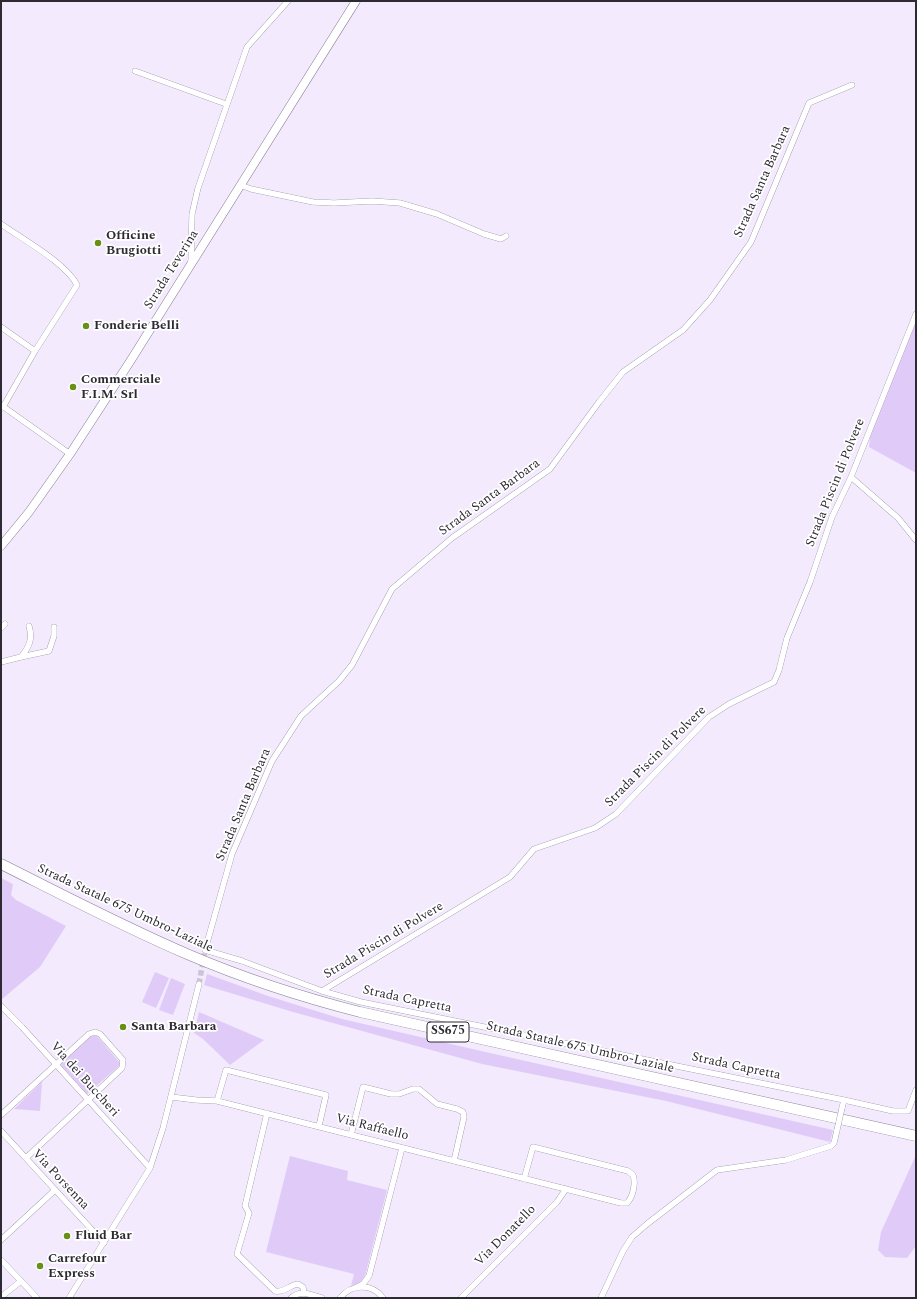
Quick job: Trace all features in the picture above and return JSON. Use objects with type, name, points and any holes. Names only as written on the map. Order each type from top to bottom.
[{"type":"highway","name":"Strada Statale 675 Umbro-Laziale","points":[[1,864],[112,920],[189,955],[265,984],[329,1004],[916,1136]]},
{"type":"highway","name":"Strada Statale 675 Umbro-Laziale","points":[[1,872],[151,946],[228,978],[294,1000],[359,1018],[916,1143]]},
{"type":"main road","name":"Strada Teverina","points":[[1,546],[29,512],[70,454],[131,360],[356,1]]},
{"type":"street","points":[[192,262],[192,214],[198,188],[226,104],[247,47],[288,1]]},
{"type":"street","points":[[135,71],[226,104]]},
{"type":"street","name":"Strada Santa Barbara","points":[[205,950],[232,854],[272,761],[301,716],[339,681],[352,665],[392,589],[452,538],[550,469],[623,372],[683,330],[710,300],[751,242],[809,103],[852,85]]},
{"type":"street","points":[[240,184],[251,189],[313,202],[334,203],[372,201],[401,203],[437,214],[484,234],[501,239],[506,236]]},
{"type":"street","points":[[1,224],[62,266],[77,284],[2,406],[70,454]]},
{"type":"street","name":"Strada Piscin di Polvere","points":[[322,991],[510,877],[534,849],[595,828],[616,814],[708,717],[729,704],[774,682],[788,638],[810,582],[832,517],[851,477],[916,314]]},
{"type":"street","points":[[1,327],[35,351]]},
{"type":"street","points":[[851,477],[898,518],[916,540]]},
{"type":"street","points":[[21,657],[28,648],[30,631],[29,626]]},
{"type":"street","points":[[1,662],[49,651],[54,636],[54,627]]},
{"type":"street","name":"Strada Capretta","points":[[205,950],[242,961],[322,991],[361,1002],[893,1111],[908,1110],[916,1090]]},
{"type":"street","points":[[69,1298],[150,1168],[162,1134],[198,984]]},
{"type":"street","name":"Via dei Buccheri","points":[[1,1006],[22,1027],[150,1168]]},
{"type":"street","points":[[1,1115],[89,1034],[94,1032],[100,1034],[123,1060],[122,1068],[26,1158]]},
{"type":"street","points":[[217,1101],[226,1070],[326,1095],[319,1126]]},
{"type":"street","points":[[351,1135],[363,1087],[391,1094],[399,1094],[413,1089],[419,1089],[436,1104],[457,1108],[463,1112],[464,1117],[454,1161]]},
{"type":"street","name":"Via Raffaello","points":[[171,1097],[217,1101],[319,1126],[351,1135],[524,1179],[621,1203],[627,1203],[630,1200],[635,1180],[633,1175],[628,1171],[533,1147],[524,1179]]},
{"type":"street","points":[[602,1298],[623,1251],[632,1237],[647,1224],[717,1170],[786,1160],[831,1146],[834,1143],[844,1100]]},
{"type":"street","points":[[267,1113],[245,1206],[250,1213],[237,1254],[276,1292],[281,1292],[298,1284],[303,1287],[304,1293]]},
{"type":"street","name":"Via Porsenna","points":[[1,1131],[104,1243]]},
{"type":"street","points":[[340,1297],[348,1290],[365,1282],[369,1276],[402,1148]]},
{"type":"street","name":"Via Donatello","points":[[461,1298],[556,1202],[566,1189]]},
{"type":"street","points":[[1,1240],[55,1190]]},
{"type":"street","points":[[1,1260],[37,1298]]},
{"type":"street","points":[[369,1276],[370,1283],[374,1290],[383,1298]]},
{"type":"street","points":[[1,1297],[20,1281]]},
{"type":"street","points":[[357,1287],[366,1287],[374,1290]]},
{"type":"street","points":[[291,1298],[298,1293],[304,1293],[322,1298]]},
{"type":"shaded area","points":[[916,320],[916,473],[869,447],[870,436]]},
{"type":"shaded area","points":[[1,878],[13,884],[11,895],[16,900],[66,926],[40,967],[1,1000]]},
{"type":"shaded area","points":[[155,972],[169,978],[156,1008],[142,1002]]},
{"type":"shaded area","points":[[207,974],[268,996],[342,1019],[833,1130],[830,1142],[666,1101],[482,1064],[293,1012],[204,985]]},
{"type":"shaded area","points":[[171,978],[185,984],[173,1015],[159,1010]]},
{"type":"shaded area","points":[[199,1012],[264,1040],[230,1065],[203,1039],[194,1033]]},
{"type":"shaded area","points":[[90,1036],[97,1036],[120,1063],[119,1066],[87,1094],[61,1065],[62,1062]]},
{"type":"shaded area","points":[[42,1082],[40,1111],[14,1109]]},
{"type":"shaded area","points":[[916,1155],[916,1246],[907,1258],[885,1257],[878,1250],[881,1232]]},
{"type":"shaded area","points":[[290,1156],[348,1171],[347,1180],[387,1190],[365,1276],[360,1282],[351,1286],[354,1274],[266,1252]]},
{"type":"tunnel","points":[[199,984],[205,950]]},
{"type":"place","name":"Officine Brugiotti","points":[[98,243]]},
{"type":"place","name":"Fonderie Belli","points":[[86,326]]},
{"type":"place","name":"Commerciale F.I.M. Srl","points":[[73,387]]},
{"type":"place","name":"Santa Barbara","points":[[123,1027]]},
{"type":"place","name":"Fluid Bar","points":[[67,1236]]},
{"type":"place","name":"Carrefour Express","points":[[40,1266]]}]
